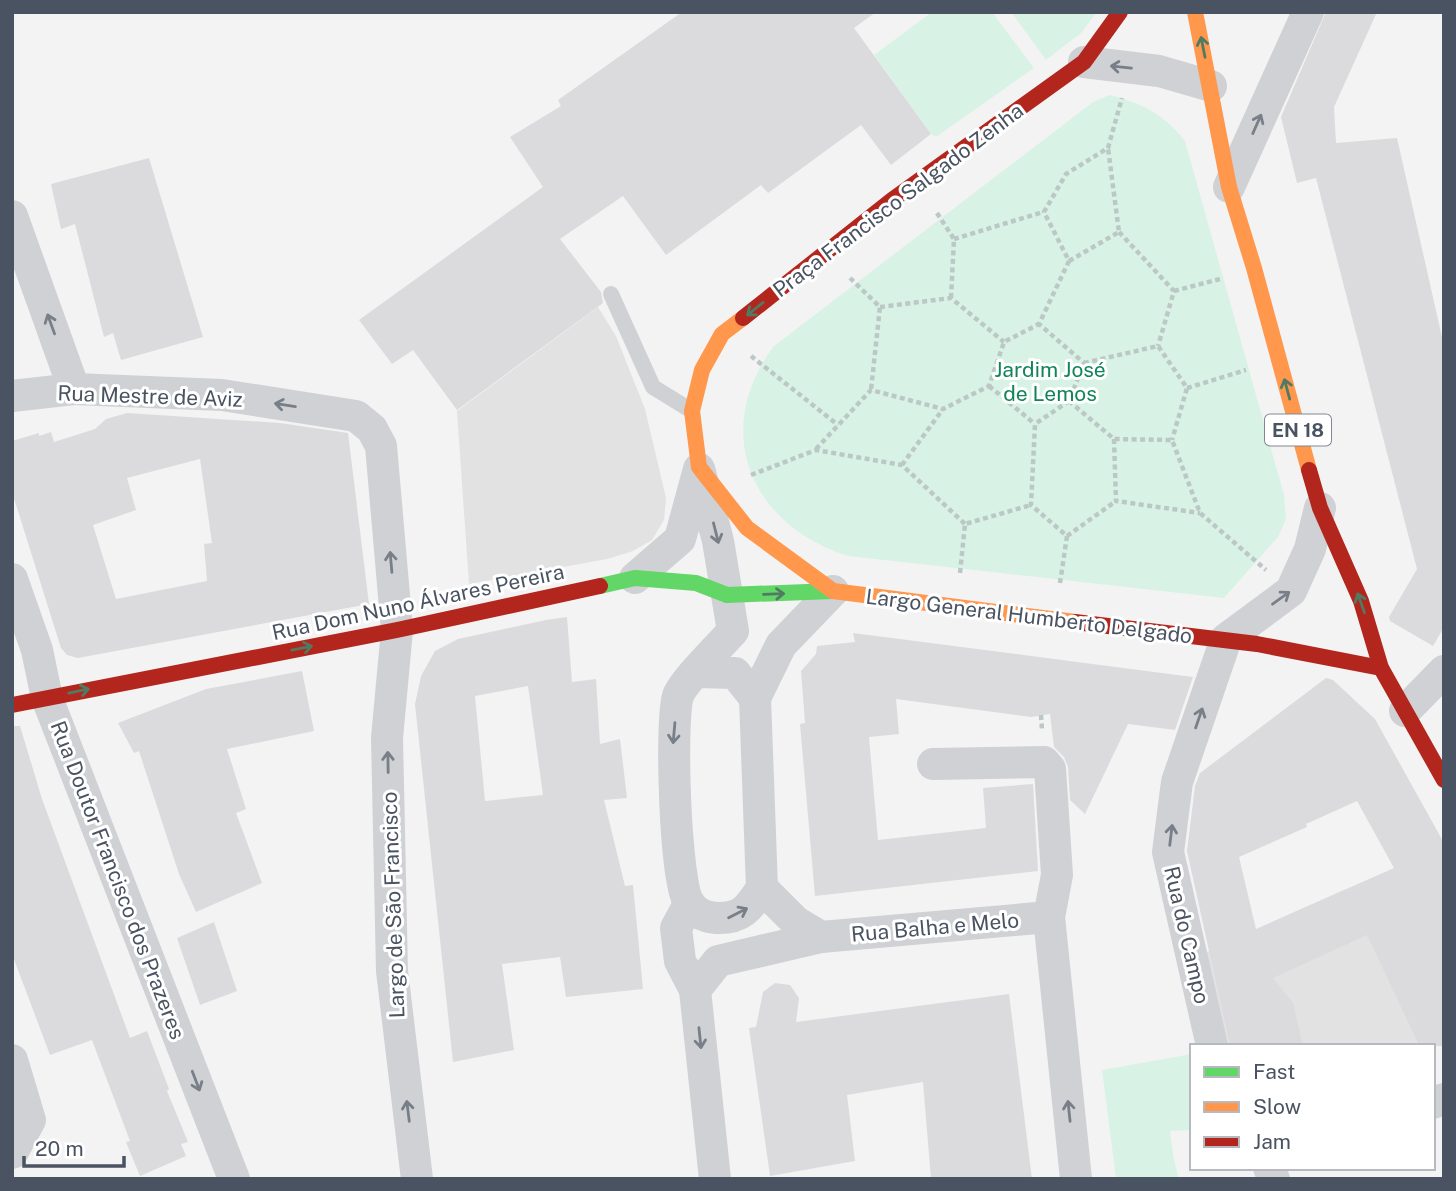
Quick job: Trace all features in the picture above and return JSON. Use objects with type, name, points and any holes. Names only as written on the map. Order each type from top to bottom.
[{"type":"main road","name":"Praça Francisco Salgado Zenha","points":[[699,467],[692,411],[702,370],[722,334],[914,184],[1084,62],[1120,12]]},
{"type":"main road","name":"EN 18","points":[[1195,12],[1229,187],[1320,508],[1361,601],[1381,668],[1444,780]]},
{"type":"main road","points":[[699,467],[747,528],[833,592]]},
{"type":"main road","name":"Rua Dom Nuno Álvares Pereira","points":[[12,705],[397,630],[635,578],[696,583],[727,595],[833,592]]},
{"type":"main road","name":"Largo General Humberto Delgado","points":[[833,592],[1226,639],[1316,653],[1381,668]]},
{"type":"street","points":[[1229,187],[1308,12]]},
{"type":"street","points":[[1084,62],[1158,71],[1211,86]]},
{"type":"street","points":[[12,216],[74,389]]},
{"type":"street","name":"Rua Mestre de Aviz","points":[[12,396],[74,389],[222,395],[356,416],[372,429],[381,446],[397,630]]},
{"type":"street","name":"Praça Francisco Salgado Zenha","points":[[635,578],[680,539],[699,467]]},
{"type":"street","name":"Praça Francisco Salgado Zenha","points":[[697,671],[733,631],[718,541],[699,467]]},
{"type":"street","points":[[1226,639],[1291,591],[1310,549],[1320,508]]},
{"type":"street","name":"Rua Doutor Francisco dos Prazeres","points":[[12,579],[37,650],[47,698],[234,1179]]},
{"type":"street","points":[[755,698],[735,673],[697,671],[678,695],[673,743],[681,880],[689,904],[706,917],[731,919],[748,908],[762,888],[755,698],[781,645],[833,592]]},
{"type":"street","name":"Largo de São Francisco","points":[[397,630],[387,738],[392,971],[416,1179]]},
{"type":"street","name":"Largo General Humberto Delgado","points":[[1177,782],[1226,639]]},
{"type":"street","points":[[1405,711],[1444,671]]},
{"type":"street","points":[[933,764],[1044,762],[1050,769],[1057,875],[1049,917],[1076,1179]]},
{"type":"street","name":"Rua do Campo","points":[[1177,782],[1168,852],[1212,1044]]},
{"type":"street","points":[[762,888],[796,922],[821,937]]},
{"type":"street","points":[[689,904],[676,928],[680,961],[695,990],[715,1179]]},
{"type":"street","name":"Rua Balha e Melo","points":[[695,990],[718,961],[821,937],[1049,917]]},
{"type":"street","points":[[12,1060],[30,1120],[12,1153]]},
{"type":"lane","points":[[611,294],[653,387],[692,411]]},
{"type":"path","points":[[1158,71],[1121,98],[1108,148],[1119,232],[1174,291]]},
{"type":"path","points":[[954,239],[1044,212],[1066,174],[1108,148]]},
{"type":"path","points":[[914,184],[943,219],[954,239],[951,298]]},
{"type":"path","points":[[1044,212],[1069,261]]},
{"type":"path","points":[[902,465],[943,409],[989,386],[1004,342],[1039,324],[1069,261],[1119,232]]},
{"type":"path","points":[[828,250],[855,285],[880,307],[951,298],[1004,342]]},
{"type":"path","points":[[1174,291],[1254,268]]},
{"type":"path","points":[[1158,346],[1174,291]]},
{"type":"path","points":[[750,484],[751,474],[816,450],[871,390],[880,307]]},
{"type":"path","points":[[1039,324],[1084,363]]},
{"type":"path","points":[[722,334],[838,425]]},
{"type":"path","points":[[1084,363],[1158,346]]},
{"type":"path","points":[[1158,346],[1187,388]]},
{"type":"path","points":[[1187,388],[1279,361]]},
{"type":"path","points":[[1035,424],[1069,401],[1084,363]]},
{"type":"path","points":[[989,386],[1035,424]]},
{"type":"path","points":[[1187,388],[1172,440],[1200,513],[1291,591]]},
{"type":"path","points":[[871,390],[943,409]]},
{"type":"path","points":[[1069,401],[1114,439],[1172,440]]},
{"type":"path","points":[[1031,505],[1035,424]]},
{"type":"path","points":[[1114,439],[1116,501]]},
{"type":"path","points":[[816,450],[902,465],[965,524]]},
{"type":"path","points":[[1042,618],[1062,580],[1067,536],[1116,501],[1200,513]]},
{"type":"path","points":[[965,524],[1031,505]]},
{"type":"path","points":[[1031,505],[1067,536]]},
{"type":"path","points":[[954,607],[965,524]]},
{"type":"shaded area","points":[[598,307],[616,336],[645,409],[666,498],[664,520],[652,540],[633,551],[607,559],[469,584],[457,411]]},
{"type":"shaded area","points":[[1346,889],[1418,1044],[1225,1044],[1204,953]]},
{"type":"green space","points":[[932,12],[992,12],[1034,68],[936,137],[931,134],[874,55]]},
{"type":"green space","points":[[1011,12],[1097,12],[1081,33],[1046,60]]},
{"type":"green space","name":"Jardim José de Lemos","points":[[1109,95],[1152,111],[1185,141],[1284,495],[1286,519],[1278,537],[1224,598],[848,556],[814,542],[787,522],[765,499],[751,472],[744,442],[745,410],[755,378],[774,346],[1093,102]]},
{"type":"green space","points":[[1190,1054],[1190,1130],[1170,1131],[1179,1179],[1116,1179],[1102,1070]]},
{"type":"building","points":[[682,12],[876,12],[854,28],[931,134],[891,165],[861,125],[768,193],[761,185],[666,255],[623,196],[560,239],[601,292],[603,303],[457,410],[413,350],[392,364],[359,320],[543,187],[510,137],[561,106],[558,100]]},
{"type":"building","points":[[1326,12],[1377,12],[1334,107],[1336,143],[1397,138],[1444,346],[1444,627],[1433,646],[1390,621],[1389,617],[1417,569],[1316,178],[1297,183],[1281,117]]},
{"type":"building","points":[[149,158],[203,337],[121,360],[113,333],[104,337],[75,224],[61,229],[51,184]]},
{"type":"building","points":[[127,413],[280,423],[348,433],[369,604],[78,658],[67,655],[61,648],[12,492],[12,441],[51,432],[54,442],[95,429],[106,419]],"holes":[[[200,459],[212,543],[204,544],[207,581],[116,599],[93,525],[136,510],[127,478]]]},
{"type":"building","points":[[567,617],[572,682],[596,679],[600,744],[620,739],[627,798],[604,800],[625,886],[633,885],[643,989],[566,997],[560,957],[502,964],[514,1050],[453,1062],[415,704],[421,676],[435,651],[458,639]],"holes":[[[528,686],[543,795],[485,801],[475,696]]]},
{"type":"building","points":[[853,633],[1193,677],[1175,730],[1128,724],[1085,814],[1070,800],[1068,767],[1064,757],[1054,747],[1050,714],[1031,717],[896,699],[899,734],[869,737],[878,840],[986,828],[983,788],[1033,784],[1038,871],[815,896],[800,724],[805,723],[801,671],[816,654],[817,646],[855,642]]},
{"type":"building","points":[[302,671],[314,731],[227,749],[246,809],[236,813],[262,883],[196,912],[179,874],[139,751],[134,753],[118,723],[206,689]]},
{"type":"building","points":[[1326,678],[1333,680],[1375,719],[1444,843],[1444,1046],[1418,1044],[1367,935],[1273,978],[1293,1003],[1303,1044],[1230,1044],[1187,851],[1195,786],[1200,773]],"holes":[[[1357,801],[1394,868],[1256,929],[1239,857]]]},
{"type":"building","points":[[12,726],[20,726],[42,799],[130,1038],[147,1031],[188,1142],[181,1144],[186,1156],[140,1176],[126,1142],[130,1141],[92,1040],[50,1055],[12,954]]},
{"type":"building","points":[[214,922],[237,991],[200,1005],[177,938]]},
{"type":"building","points":[[775,983],[790,985],[799,998],[796,1022],[1009,994],[1032,1179],[931,1179],[923,1082],[847,1095],[855,1161],[770,1176],[749,1028],[756,1027],[763,992]]},
{"type":"traffic: fast","points":[[600,586],[635,578],[696,583],[727,595],[833,591]]},
{"type":"traffic: slow","points":[[1195,12],[1229,187],[1309,470]]},
{"type":"traffic: slow","points":[[743,318],[722,334],[702,370],[692,411],[699,467],[747,528],[833,591],[1075,622]]},
{"type":"traffic: jam","points":[[743,318],[892,200],[1084,62],[1120,12]]},
{"type":"traffic: jam","points":[[1309,470],[1320,508],[1361,601],[1381,668],[1444,780]]},
{"type":"traffic: jam","points":[[12,705],[397,630],[600,586]]},
{"type":"traffic: jam","points":[[1075,622],[1257,644],[1381,668]]}]
